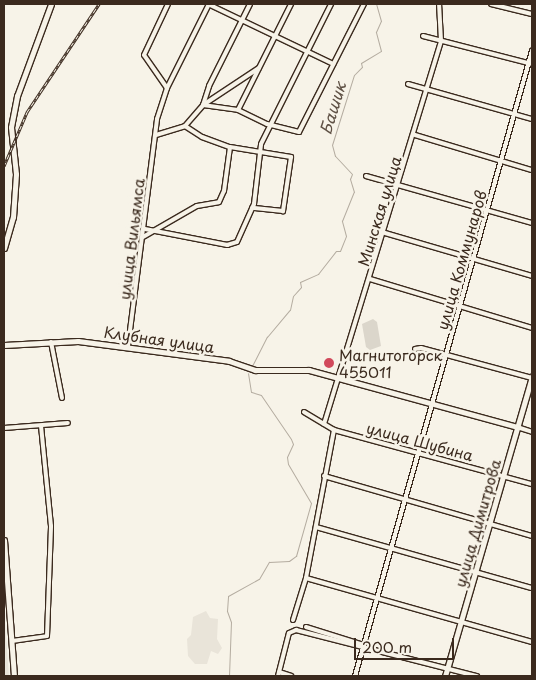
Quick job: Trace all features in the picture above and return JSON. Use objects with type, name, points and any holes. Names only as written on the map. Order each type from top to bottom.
[{"type":"street","points":[[4,248],[13,217],[16,174],[12,120],[17,96],[51,4]]},
{"type":"street","points":[[167,88],[144,55],[168,4]]},
{"type":"street","points":[[209,4],[333,64]]},
{"type":"street","name":"улица Вильямса","points":[[128,346],[145,229],[156,135],[156,119],[167,88],[209,4]]},
{"type":"street","points":[[203,105],[209,86],[250,4]]},
{"type":"street","points":[[238,110],[291,4]]},
{"type":"street","points":[[145,229],[232,244],[240,237],[252,208],[261,144],[331,4]]},
{"type":"street","points":[[203,105],[238,110],[271,124],[296,132],[300,130],[364,4]]},
{"type":"street","name":"Минская улица","points":[[324,424],[415,135],[441,41],[439,4]]},
{"type":"street","points":[[492,4],[532,14]]},
{"type":"street","points":[[423,36],[531,64]]},
{"type":"street","name":"улица Коммунаров","points":[[355,676],[514,114],[531,64],[532,51]]},
{"type":"street","points":[[156,135],[185,126],[203,105],[259,68]]},
{"type":"street","points":[[408,84],[532,119]]},
{"type":"street","points":[[185,126],[202,137],[230,147],[290,156],[292,160],[283,212],[252,208]]},
{"type":"street","points":[[415,135],[532,170]]},
{"type":"street","points":[[144,237],[197,206],[215,204],[221,199],[230,147]]},
{"type":"street","points":[[366,176],[532,223]]},
{"type":"street","points":[[384,233],[532,276]]},
{"type":"street","points":[[370,280],[532,328]]},
{"type":"street","points":[[51,342],[62,398]]},
{"type":"street","name":"Клубная улица","points":[[4,345],[51,342],[128,346],[229,361],[254,370],[309,370],[338,376],[517,427]]},
{"type":"street","points":[[414,349],[532,377]]},
{"type":"street","name":"улица Димитрова","points":[[445,676],[532,377]]},
{"type":"street","name":"улица Шубина","points":[[304,412],[334,430],[418,451],[532,484]]},
{"type":"street","points":[[4,428],[68,423]]},
{"type":"street","points":[[12,641],[47,636],[50,526],[41,426]]},
{"type":"street","points":[[517,427],[532,432]]},
{"type":"street","points":[[293,620],[306,578],[334,430]]},
{"type":"street","points":[[324,476],[404,501],[532,536]]},
{"type":"street","points":[[316,526],[532,588]]},
{"type":"street","points":[[4,540],[14,676]]},
{"type":"street","points":[[306,578],[532,642]]},
{"type":"street","points":[[306,627],[477,676]]},
{"type":"street","points":[[292,676],[278,674],[293,630],[358,647],[364,645]]},
{"type":"street","points":[[315,635],[316,630]]},
{"type":"shaded area","points":[[373,319],[377,322],[381,346],[370,350],[366,347],[362,324]]},
{"type":"shaded area","points":[[4,609],[9,676],[4,676]]},
{"type":"shaded area","points":[[206,611],[210,618],[218,619],[217,639],[222,648],[218,654],[211,651],[207,664],[195,664],[188,656],[187,639],[191,635],[193,617]]},
{"type":"waterway","name":"Башик","points":[[252,366],[267,337],[290,310],[293,296],[301,287],[300,282],[318,274],[336,251],[340,251],[346,236],[342,221],[354,192],[350,179],[352,174],[335,156],[332,145],[354,75],[362,67],[361,63],[381,51],[376,32],[381,21],[376,4]]},
{"type":"waterway","name":"Башик","points":[[229,676],[231,622],[227,611],[228,596],[259,579],[269,562],[289,561],[296,556],[311,503],[288,464],[287,457],[293,444],[291,439],[261,395],[251,392],[248,373]]},
{"type":"railway","points":[[4,166],[27,112],[99,4]]},
{"type":"place","name":"Магнитогорск 455011","points":[[329,363]]}]
